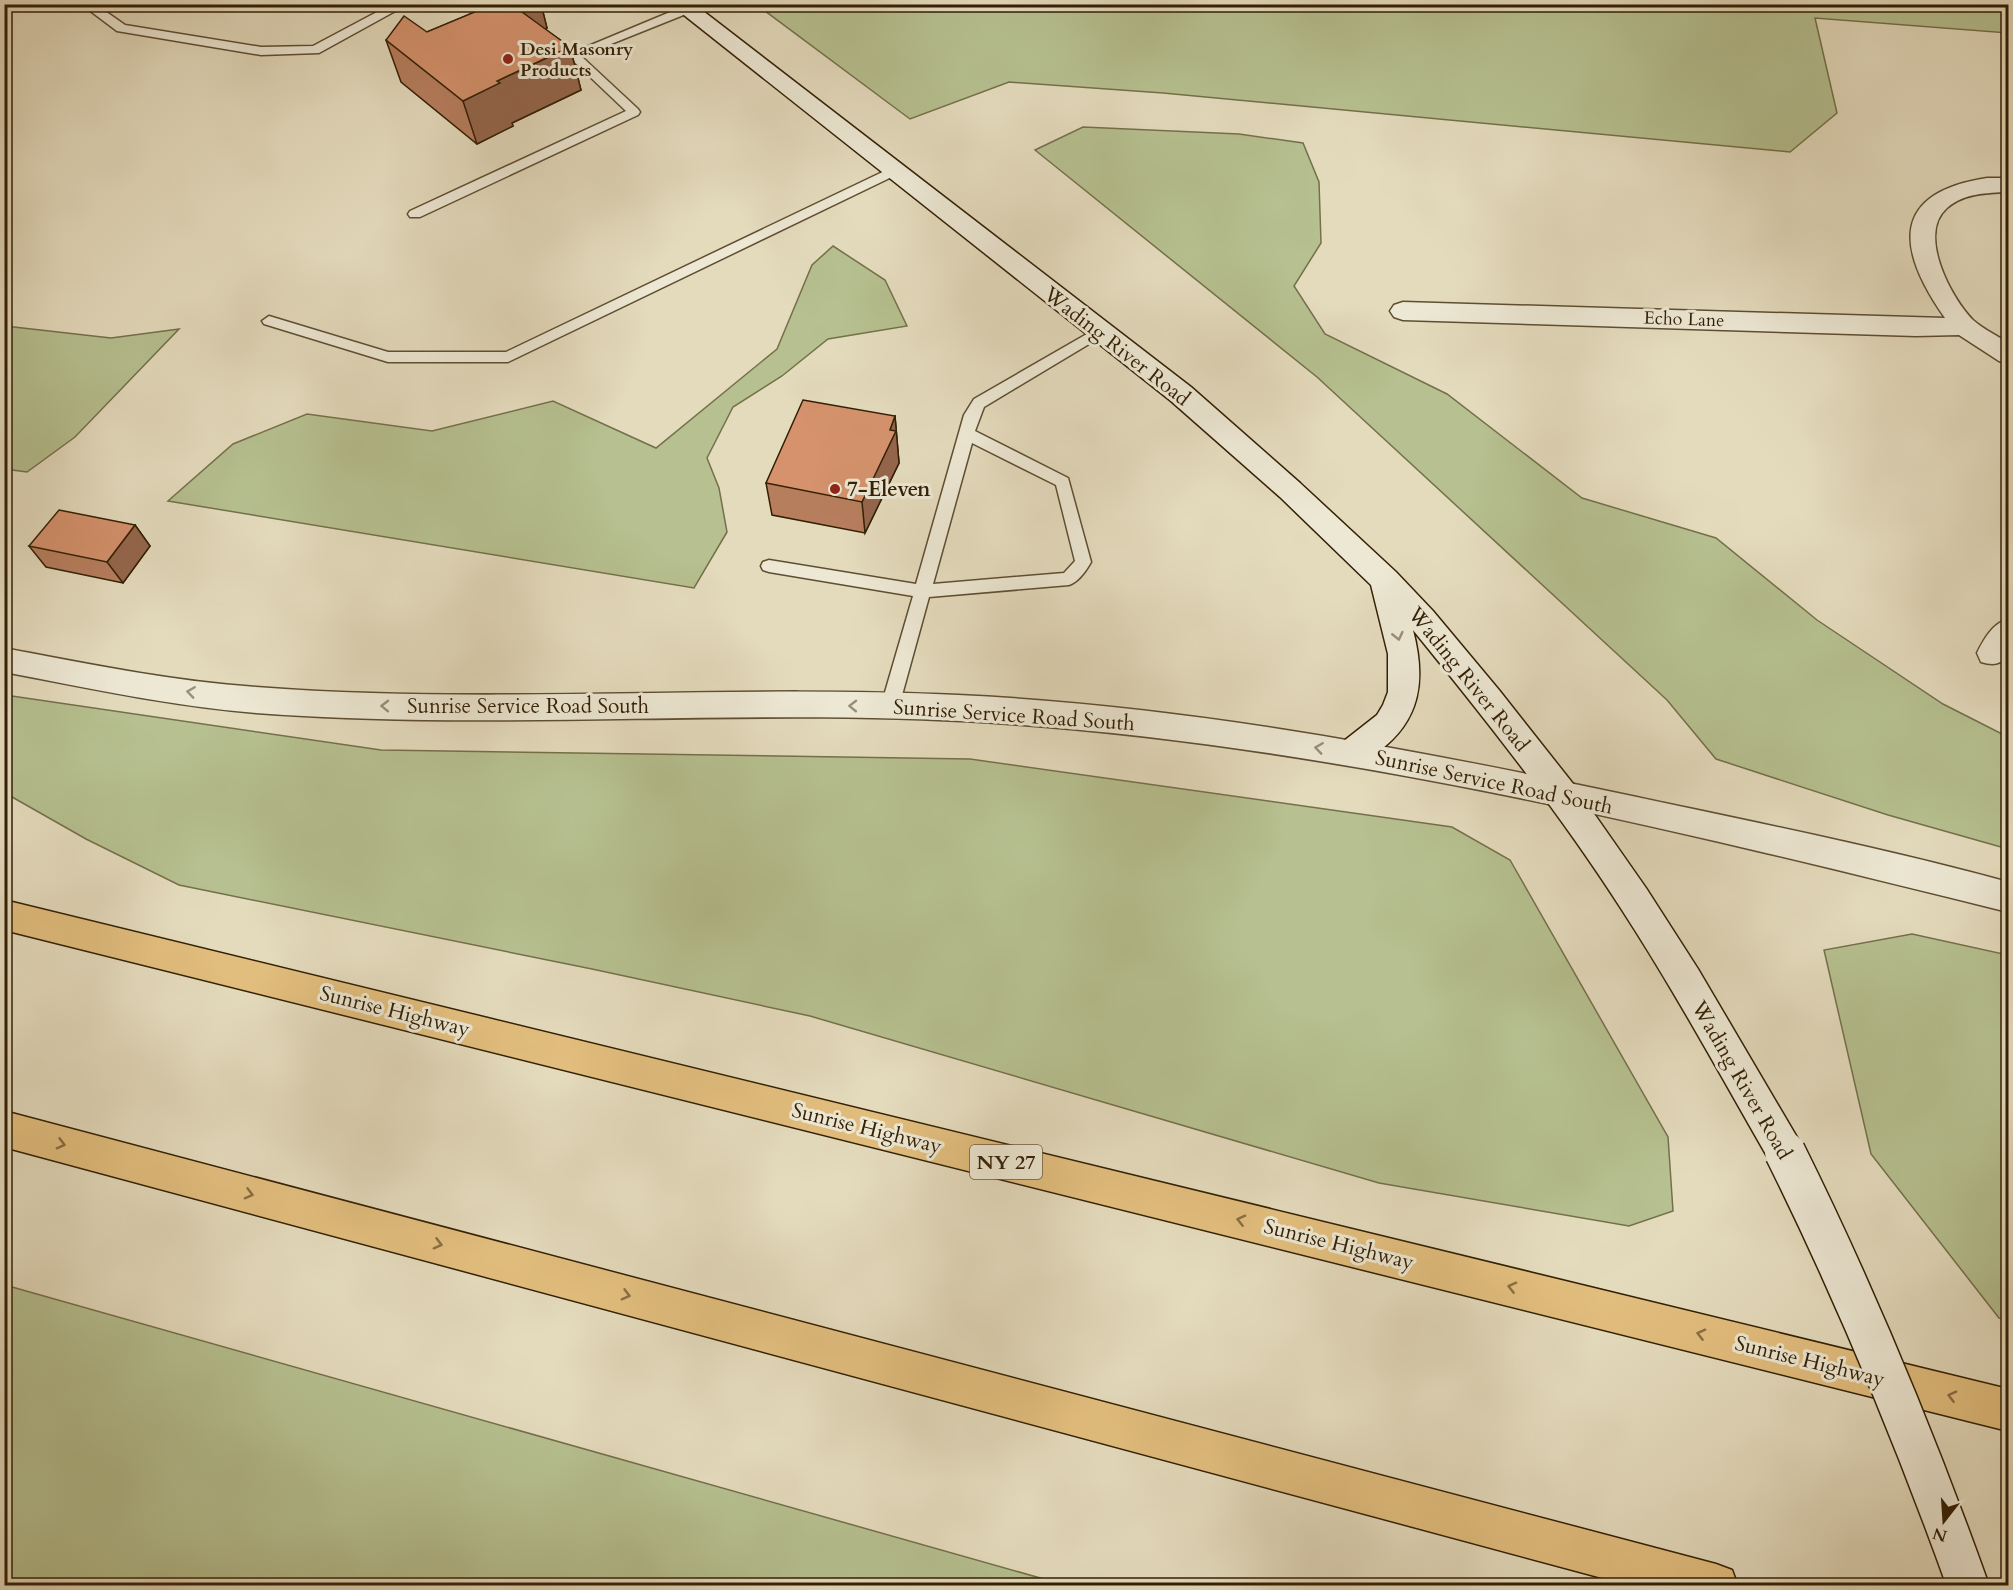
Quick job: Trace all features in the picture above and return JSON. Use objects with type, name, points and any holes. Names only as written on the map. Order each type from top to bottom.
[{"type":"highway","name":"Sunrise Highway","points":[[4,915],[2008,1410]]},
{"type":"highway","points":[[4,1129],[1716,1586]]},
{"type":"street","name":"Wading River Road","points":[[683,7],[1211,420],[1384,579],[1422,619],[1488,699],[1562,795],[1634,899],[1685,980],[1785,1152],[1865,1318],[1936,1494],[1968,1586]]},
{"type":"street","points":[[2008,185],[1983,185],[1953,192],[1932,205],[1922,234],[1929,272],[1965,326],[2008,355]]},
{"type":"street","name":"Echo Lane","points":[[1403,311],[1916,327],[1965,326]]},
{"type":"street","points":[[1352,753],[1389,723],[1404,696],[1404,663],[1384,579]]},
{"type":"street","name":"Sunrise Service Road South","points":[[4,660],[190,692],[313,703],[444,707],[891,706],[956,708],[1115,720],[1352,753],[1771,839],[2008,897]]},
{"type":"lane","points":[[4,10],[25,4]]},
{"type":"lane","points":[[87,4],[121,28],[261,51],[315,50],[402,4]]},
{"type":"lane","points":[[415,214],[634,112],[573,55],[683,7]]},
{"type":"lane","points":[[268,321],[388,357],[508,357],[893,171]]},
{"type":"lane","points":[[891,706],[972,415],[979,404],[1099,332]]},
{"type":"lane","points":[[769,566],[923,591],[1069,579],[1083,562],[1063,482],[967,434]]},
{"type":"green space","points":[[2008,4],[2008,33],[1815,18],[1837,113],[1790,152],[1163,93],[1009,82],[910,119],[757,5]]},
{"type":"green space","points":[[1083,127],[1239,134],[1303,143],[1319,182],[1321,243],[1294,286],[1325,334],[1447,394],[1582,498],[1716,538],[1817,620],[1943,704],[2008,737],[2008,849],[1888,815],[1716,759],[1667,700],[1317,377],[1035,150]]},
{"type":"green space","points":[[833,246],[885,280],[907,326],[828,339],[782,376],[733,407],[707,458],[719,488],[727,532],[694,588],[168,501],[233,444],[307,414],[432,431],[553,401],[656,448],[777,349],[812,265]]},
{"type":"green space","points":[[5,326],[111,338],[179,329],[75,437],[27,472],[5,469]]},
{"type":"green space","points":[[5,695],[381,750],[970,759],[1452,827],[1510,860],[1668,1137],[1673,1211],[1629,1226],[1379,1183],[810,1016],[179,885],[86,839],[5,793]]},
{"type":"green space","points":[[1912,934],[2008,955],[2008,1320],[1999,1318],[1871,1154],[1824,950]]},
{"type":"green space","points":[[5,1285],[1065,1585],[5,1585]]},
{"type":"building","points":[[487,4],[511,4],[570,47],[497,81],[500,83],[463,101],[386,40],[404,16],[427,32],[489,6]]},
{"type":"building","points":[[803,400],[895,416],[890,430],[896,431],[862,502],[766,483]]},
{"type":"building","points":[[59,510],[135,525],[107,562],[29,546]]},
{"type":"place","name":"Desi Masonry Products","points":[[508,59]]},
{"type":"place","name":"7-Eleven","points":[[835,489]]}]
